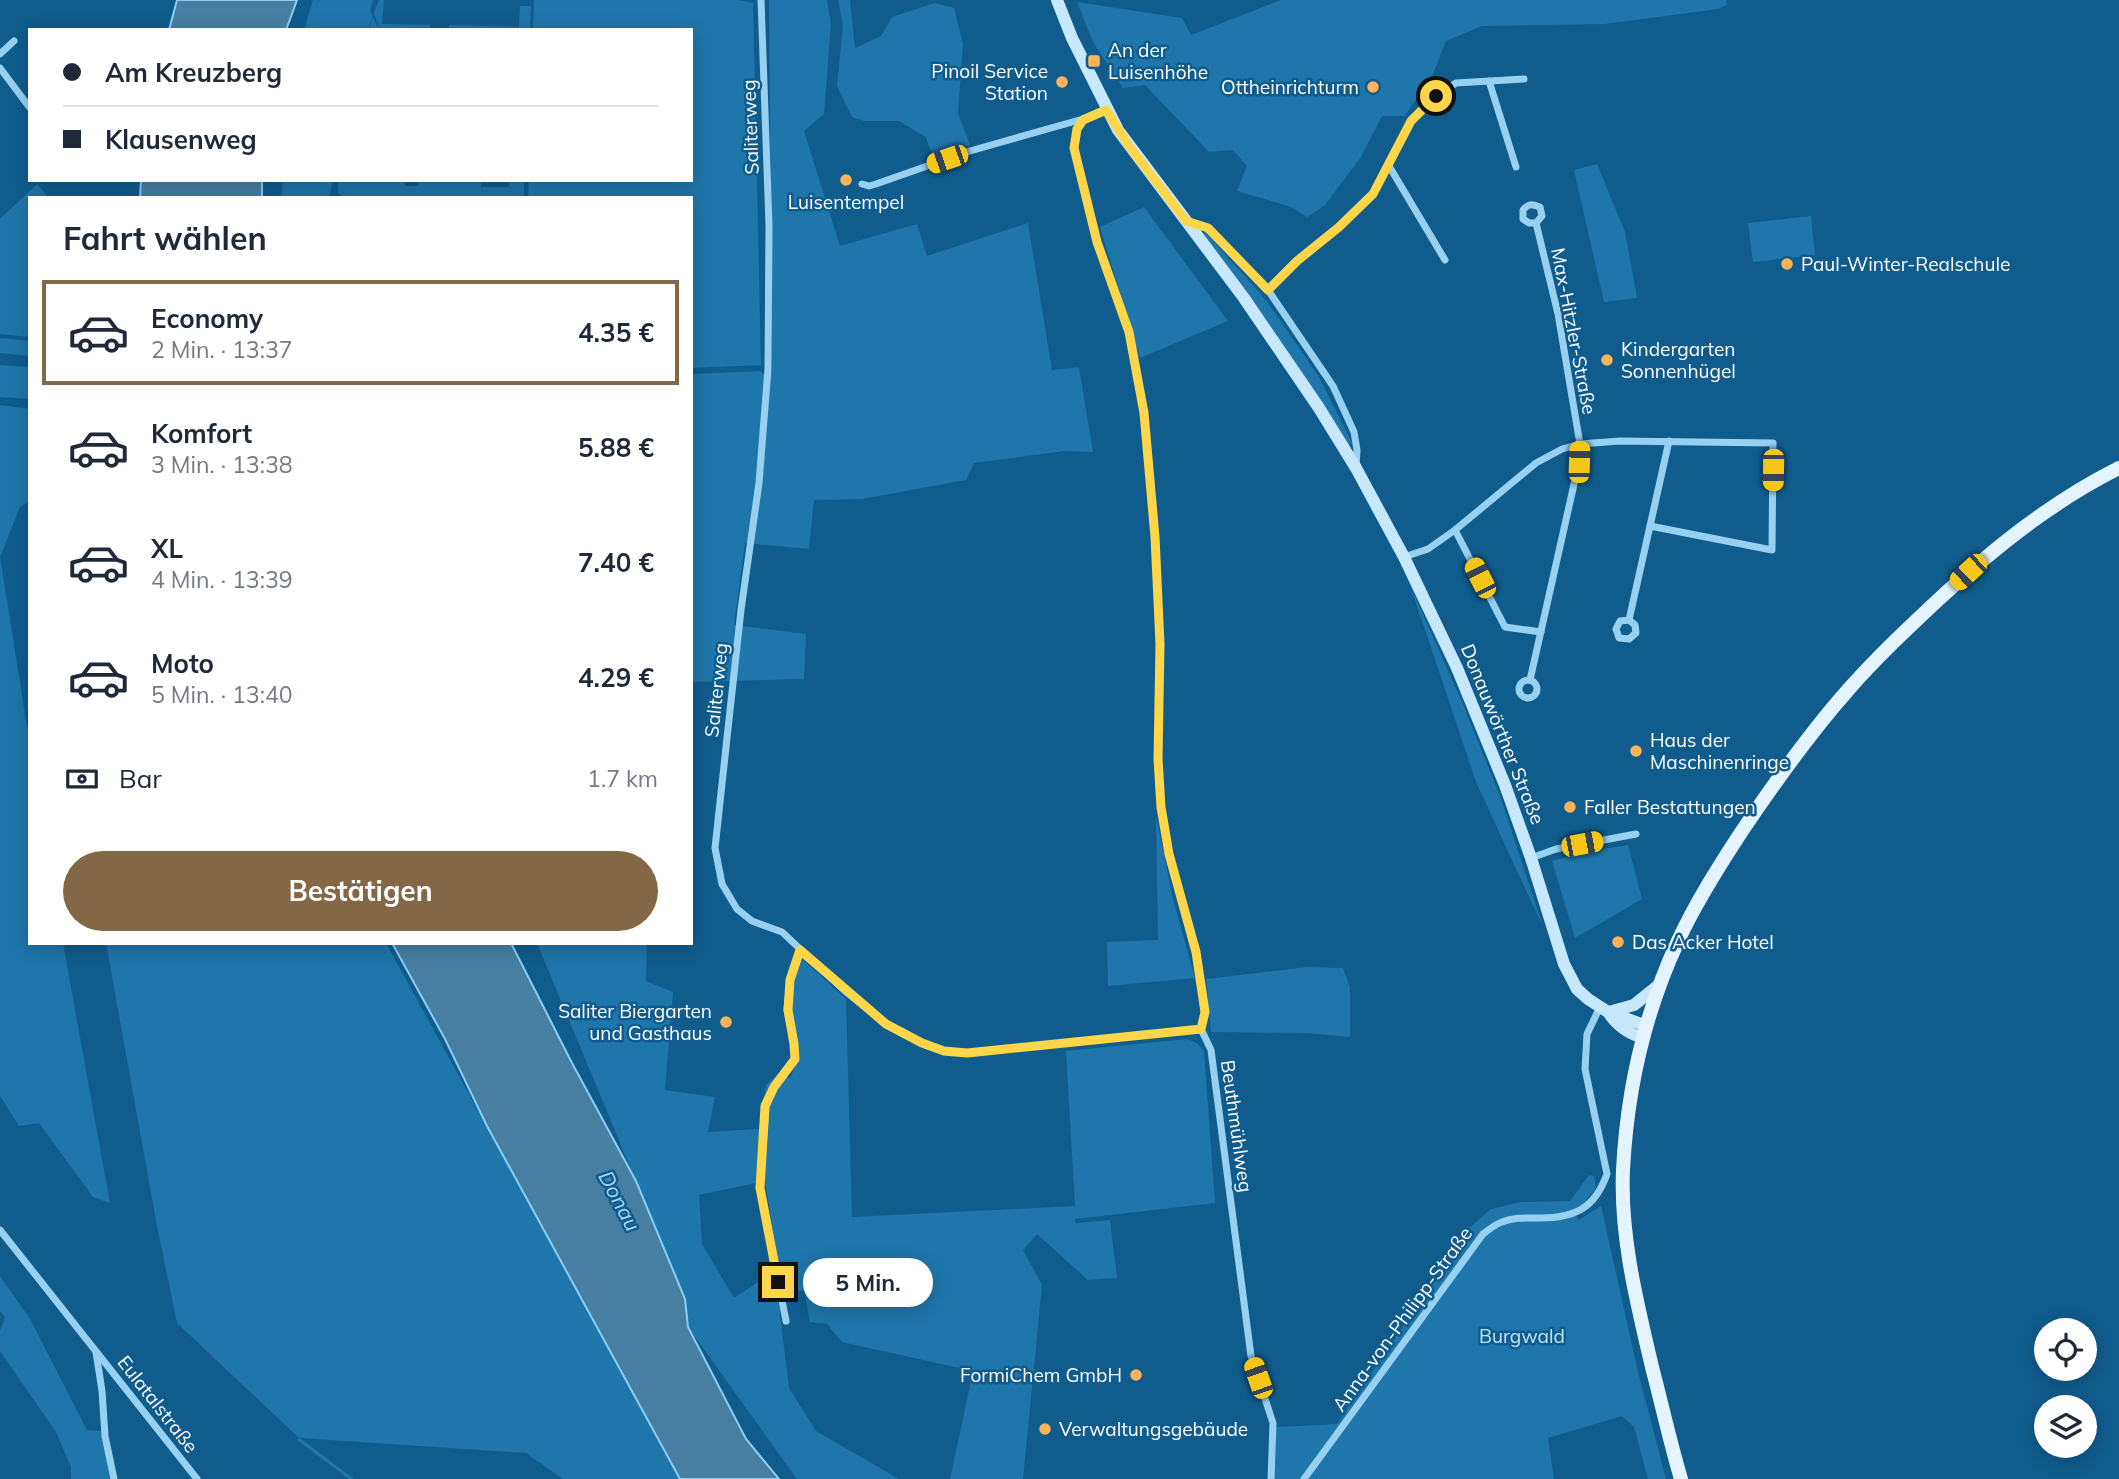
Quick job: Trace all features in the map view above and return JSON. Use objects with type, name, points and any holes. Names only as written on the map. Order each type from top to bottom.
[{"type":"main road","name":"Donauwörther Straße","points":[[1057,0],[1106,110],[1129,146],[1244,298],[1320,408],[1404,556],[1457,668],[1505,785],[1564,964],[1577,989],[1604,1009],[1645,1032]]},
{"type":"main road","points":[[1681,1479],[1636,1302],[1624,1224],[1623,1172],[1627,1121],[1645,1032],[1677,942],[1696,903],[1777,778],[1847,691],[1898,638],[1985,556],[2089,483],[2119,468]]},
{"type":"main road","points":[[1604,1009],[1634,1005],[1660,984]]},
{"type":"street","name":"Saliterweg","points":[[761,0],[769,225],[768,369],[759,483],[741,610],[715,848],[722,884],[737,909],[752,921],[782,932],[886,1024],[944,1051],[967,1053],[1201,1029]]},
{"type":"street","points":[[0,54],[14,41]]},
{"type":"street","points":[[0,68],[28,105]]},
{"type":"street","points":[[1268,290],[1373,194],[1411,121],[1436,96],[1456,83],[1524,79]]},
{"type":"street","points":[[1489,81],[1516,167]]},
{"type":"street","points":[[862,184],[876,184],[970,151],[1083,120],[1106,110]]},
{"type":"street","name":"Beuthmühlweg","points":[[1083,120],[1077,129],[1074,148],[1097,242],[1129,332],[1144,413],[1155,537],[1160,644],[1158,759],[1161,807],[1169,854],[1196,952],[1205,1012],[1201,1029],[1211,1050],[1251,1356],[1273,1423],[1271,1479]]},
{"type":"street","points":[[1389,166],[1445,260]]},
{"type":"street","name":"Donauwörther Straße","points":[[1186,221],[1208,228],[1268,290],[1333,386],[1354,432],[1356,468]]},
{"type":"street","name":"Max-Hitzler-Straße","points":[[1530,680],[1579,462],[1580,444],[1558,314],[1535,223]]},
{"type":"street","points":[[1404,556],[1428,549],[1536,463],[1562,449],[1580,444],[1620,440],[1773,443],[1772,550],[1650,526]]},
{"type":"street","points":[[1629,620],[1669,441]]},
{"type":"street","points":[[1455,530],[1505,627],[1541,632]]},
{"type":"street","points":[[1531,858],[1556,849],[1636,834]]},
{"type":"street","points":[[786,1321],[760,1188],[765,1106],[774,1087],[795,1059],[788,1010],[790,980],[800,950]]},
{"type":"street","name":"Anna-von-Philipp-Straße","points":[[1304,1479],[1483,1234],[1500,1222],[1516,1218],[1547,1218],[1572,1214],[1594,1201],[1601,1191],[1607,1174],[1585,1069],[1589,1028],[1604,1009]]},
{"type":"street","name":"Eulatalstraße","points":[[0,1230],[197,1479]]},
{"type":"street","name":"Eulatalstraße","points":[[95,1348],[102,1391],[105,1436],[114,1479]]},
{"type":"green space","points":[[313,0],[373,0],[370,11],[377,26],[382,28],[369,28],[372,17],[369,28],[305,28]]},
{"type":"green space","points":[[379,0],[384,0],[382,24],[430,25],[430,28],[383,28],[378,25],[374,13]]},
{"type":"green space","points":[[534,0],[739,0],[753,3],[761,365],[693,368],[693,196],[528,196],[529,182],[693,182],[693,28],[533,28]]},
{"type":"green space","points":[[769,0],[827,0],[831,24],[824,114],[804,131],[840,246],[917,224],[927,256],[1028,223],[1052,370],[1079,367],[1093,452],[1064,451],[974,463],[966,480],[862,499],[814,500],[809,549],[745,543],[734,625],[806,634],[804,679],[693,682],[693,374],[761,371],[763,374],[772,373]]},
{"type":"green space","points":[[838,0],[850,0],[855,48],[881,36],[892,17],[935,3],[954,8],[963,44],[958,113],[970,145],[933,158],[926,137],[899,121],[864,121],[852,117],[837,86],[843,25]]},
{"type":"green space","points":[[1281,0],[1726,0],[1727,5],[1718,9],[1605,24],[1482,26],[1446,41],[1433,74],[1405,116],[1382,116],[1361,157],[1325,205],[1307,217],[1291,207],[1237,191],[1247,166],[1233,150],[1209,152],[1145,85],[1123,88],[1093,42],[1077,2],[1182,18],[1191,35]]},
{"type":"green space","points":[[520,6],[531,6],[530,28],[449,28],[449,25],[519,27]]},
{"type":"green space","points":[[1597,164],[1625,232],[1637,298],[1604,302],[1574,170]]},
{"type":"green space","points":[[283,182],[333,182],[329,196],[281,196]]},
{"type":"green space","points":[[338,182],[404,182],[405,186],[418,186],[419,182],[481,182],[481,187],[509,187],[509,182],[524,182],[524,196],[338,194]]},
{"type":"green space","points":[[37,184],[47,196],[28,196],[28,337],[0,334],[0,219]]},
{"type":"green space","points":[[1144,207],[1228,321],[1140,358],[1100,227]]},
{"type":"green space","points":[[1811,216],[1815,255],[1753,262],[1748,223]]},
{"type":"green space","points":[[1205,232],[1266,300],[1319,377],[1352,443],[1348,446],[1256,304],[1202,235]]},
{"type":"green space","points":[[0,338],[28,341],[28,356],[0,353]]},
{"type":"green space","points":[[0,365],[28,367],[28,399],[0,397]]},
{"type":"green space","points":[[0,405],[28,409],[28,502],[20,507],[0,557]]},
{"type":"green space","points":[[0,557],[28,732],[28,945],[63,945],[110,1203],[93,1197],[39,1123],[19,1126],[0,1096]]},
{"type":"green space","points":[[1410,585],[1501,799],[1543,927],[1476,782]]},
{"type":"green space","points":[[1156,816],[1173,899],[1195,978],[1108,986],[1107,942],[1158,940]]},
{"type":"green space","points":[[1628,845],[1642,899],[1575,938],[1552,861],[1588,851]]},
{"type":"green space","points":[[106,945],[387,945],[680,1479],[563,1479],[526,1453],[300,1438],[354,1479],[349,1479],[297,1440],[299,1438],[177,1323]]},
{"type":"green space","points":[[538,945],[647,945],[646,981],[673,992],[665,1090],[715,1097],[708,1132],[759,1129],[766,1085],[778,1074],[790,1078],[798,1050],[792,1006],[799,956],[846,999],[852,1217],[1075,1206],[1066,1051],[1187,1039],[1197,1043],[1204,1051],[1215,1203],[1075,1219],[1076,1223],[1110,1220],[1117,1278],[1088,1280],[1037,1234],[1023,1250],[1042,1285],[1023,1479],[950,1479],[973,1371],[842,1342],[827,1324],[810,1322],[804,1290],[778,1298],[789,1388],[816,1431],[899,1479],[797,1479],[688,1327],[685,1299]],"holes":[[[765,1181],[779,1268],[734,1298],[702,1244],[699,1195]]]},
{"type":"green space","points":[[1307,967],[1343,968],[1350,988],[1350,1037],[1306,1033],[1211,1032],[1206,979]]},
{"type":"green space","name":"Burgwald","points":[[1589,1175],[1594,1176],[1596,1188],[1582,1205],[1572,1210],[1579,1220],[1601,1206],[1638,1372],[1666,1479],[1648,1479],[1634,1427],[1622,1416],[1548,1438],[1554,1479],[1274,1479],[1275,1427],[1337,1424],[1470,1227],[1491,1209],[1521,1202],[1570,1201]]},
{"type":"green space","points":[[0,1276],[30,1319],[87,1430],[101,1431],[111,1479],[71,1479],[71,1467],[56,1432],[0,1351],[0,1331],[5,1317],[0,1311]]},
{"type":"water","points":[[177,0],[297,0],[287,28],[170,28]]},
{"type":"water","points":[[141,182],[262,182],[262,196],[140,196]]},
{"type":"water","name":"Donau","points":[[393,945],[512,945],[636,1181],[685,1299],[688,1327],[746,1439],[779,1479],[680,1479],[487,1126],[445,1039]]},
{"type":"place","name":"An der Luisenhöhe","points":[[1094,61]]},
{"type":"place","name":"Pinoil Service Station","points":[[1062,82]]},
{"type":"place","name":"Ottheinrichturm","points":[[1373,87]]},
{"type":"place","name":"Luisentempel","points":[[846,180]]},
{"type":"place","name":"Paul-Winter-Realschule","points":[[1787,264]]},
{"type":"place","name":"Kindergarten Sonnenhügel","points":[[1607,360]]},
{"type":"place","name":"Haus der Maschinenringe","points":[[1636,751]]},
{"type":"place","name":"Faller Bestattungen","points":[[1570,807]]},
{"type":"place","name":"Das Acker Hotel","points":[[1618,942]]},
{"type":"place","name":"Saliter Biergarten und Gasthaus","points":[[726,1022]]},
{"type":"place","name":"FormiChem GmbH","points":[[1136,1375]]},
{"type":"place","name":"Verwaltungsgebäude","points":[[1045,1429]]},
{"type":"route","points":[[778,1282],[760,1188],[765,1106],[774,1087],[795,1059],[788,1010],[790,980],[800,950],[886,1024],[944,1051],[967,1053],[1201,1029],[1205,1012],[1196,952],[1169,854],[1161,807],[1158,759],[1160,644],[1155,537],[1144,413],[1129,332],[1097,242],[1074,148],[1077,129],[1083,120],[1106,110],[1129,146],[1186,221],[1208,228],[1268,290],[1373,194],[1411,121],[1436,96]]}]
